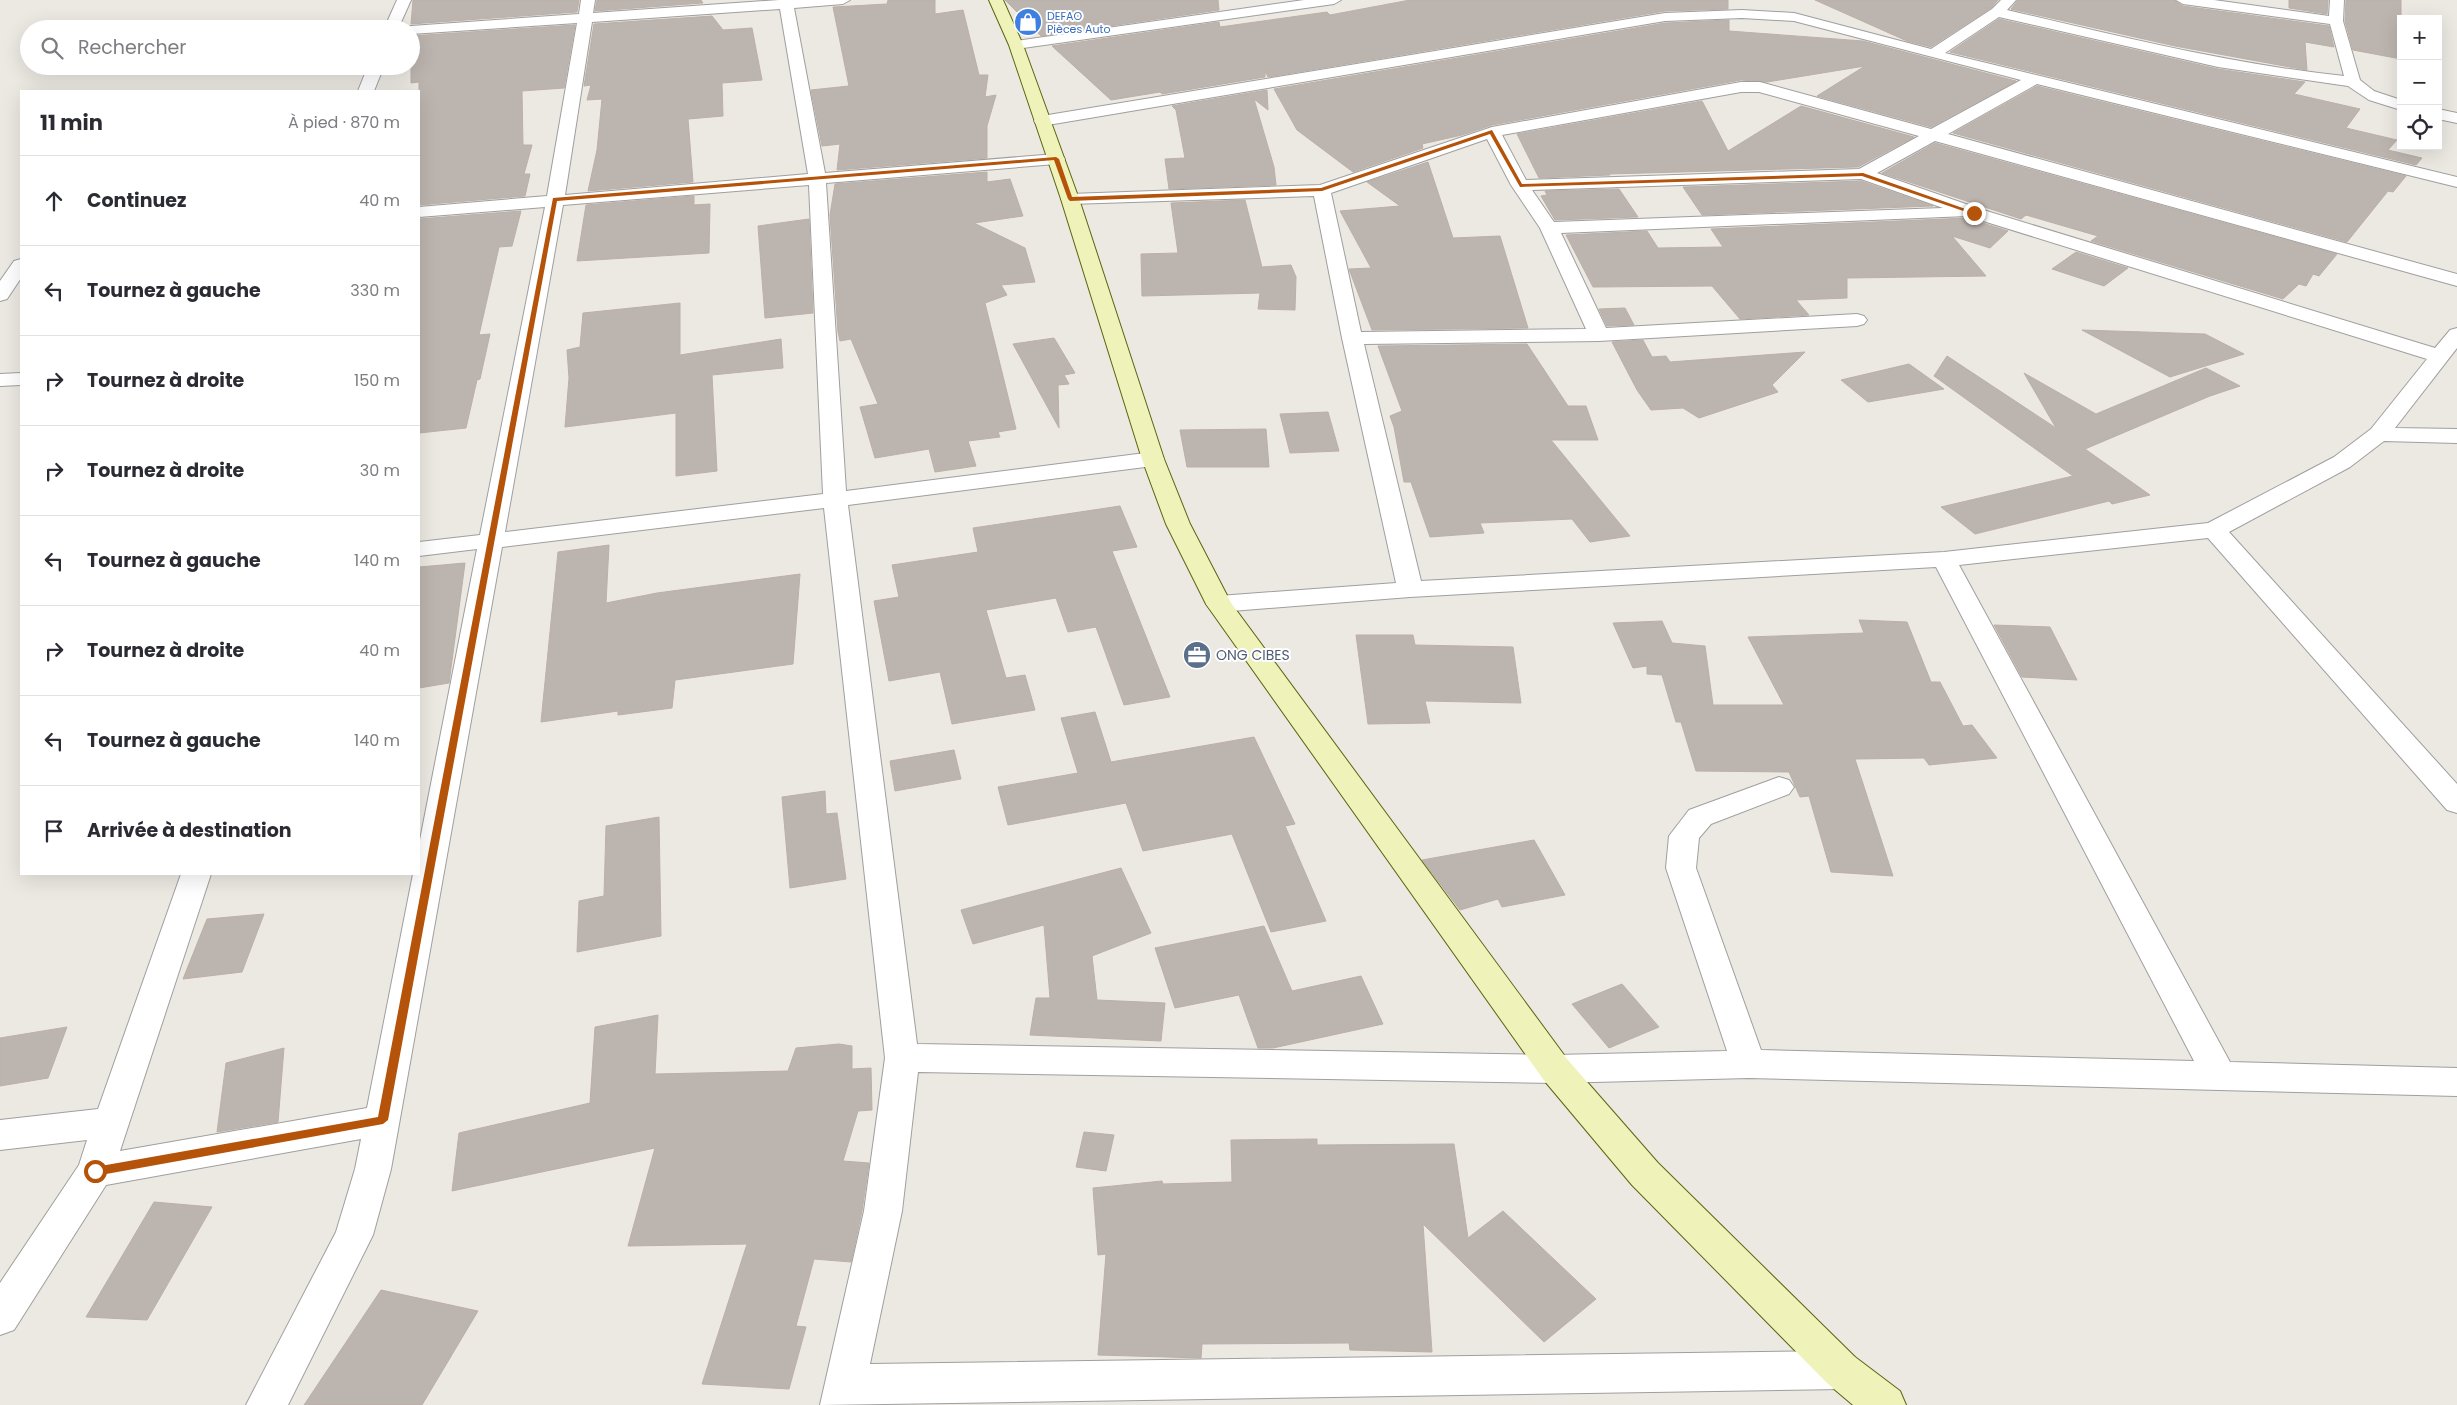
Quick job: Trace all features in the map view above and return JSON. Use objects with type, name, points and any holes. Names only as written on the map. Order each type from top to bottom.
[{"type":"street","points":[[395,20],[404,0]]},
{"type":"street","points":[[420,29],[586,9],[843,0]]},
{"type":"street","points":[[996,0],[1016,45],[1070,199],[1153,459],[1178,524],[1219,604],[1555,1069],[1645,1174],[1841,1370],[1885,1405]]},
{"type":"street","points":[[1016,45],[1283,3],[1334,0]]},
{"type":"street","points":[[1665,16],[1687,0]]},
{"type":"street","points":[[1758,0],[1794,17],[1933,54],[2457,182]]},
{"type":"street","points":[[1933,54],[1997,12],[2010,0]]},
{"type":"street","points":[[2183,0],[2336,21]]},
{"type":"street","points":[[2337,0],[2336,21],[2353,82],[2360,90],[2372,96],[2397,104]]},
{"type":"street","points":[[786,2],[817,177],[835,500],[902,1058],[883,1211],[844,1394],[1841,1370]]},
{"type":"street","points":[[267,1405],[354,1235],[373,1169],[555,199],[586,9]]},
{"type":"street","points":[[1997,12],[2238,67],[2301,78],[2353,82]]},
{"type":"street","points":[[1042,121],[1665,16],[1742,14],[1794,17]]},
{"type":"street","points":[[366,90],[372,75]]},
{"type":"street","points":[[1863,174],[2034,79]]},
{"type":"street","points":[[1070,199],[1322,190],[1492,132],[1750,86],[2457,280]]},
{"type":"street","points":[[2442,115],[2457,118]]},
{"type":"street","points":[[1492,132],[1520,185],[1549,228],[1599,335]]},
{"type":"street","points":[[420,212],[817,177],[1056,159]]},
{"type":"street","points":[[1520,185],[1863,174],[1974,213],[2439,356]]},
{"type":"street","points":[[1322,190],[1352,338],[1410,589]]},
{"type":"street","points":[[1549,228],[1974,213]]},
{"type":"street","points":[[0,295],[20,266]]},
{"type":"street","points":[[1352,338],[1599,335],[1856,320]]},
{"type":"street","points":[[1219,604],[1410,589],[1944,559],[2214,530],[2342,462],[2379,434],[2457,334]]},
{"type":"street","points":[[0,380],[20,379]]},
{"type":"street","points":[[2379,434],[2457,436]]},
{"type":"street","points":[[420,549],[835,500],[1153,459]]},
{"type":"street","points":[[2214,530],[2447,780],[2457,802]]},
{"type":"street","points":[[1944,559],[2220,1077]]},
{"type":"street","points":[[1749,1064],[1681,868],[1683,844],[1684,836],[1700,817],[1779,787]]},
{"type":"street","points":[[0,1317],[95,1171],[196,875]]},
{"type":"street","points":[[902,1058],[1555,1069],[1749,1064],[2457,1082]]},
{"type":"street","points":[[95,1171],[383,1120]]},
{"type":"street","points":[[0,1136],[110,1123]]},
{"type":"building","points":[[413,0],[579,0],[577,12],[420,23],[420,20],[411,20]]},
{"type":"building","points":[[597,0],[701,0],[703,3],[595,11]]},
{"type":"building","points":[[888,0],[935,0],[935,14],[963,10],[979,75],[988,75],[985,97],[996,95],[987,126],[987,158],[837,170],[840,144],[822,146],[811,90],[849,86],[833,7],[887,4]]},
{"type":"building","points":[[1005,0],[1218,0],[1219,10],[1041,36]]},
{"type":"building","points":[[1410,0],[1728,0],[1728,9],[1665,11],[1268,77],[1265,71],[1265,77],[1162,94],[1160,92],[1111,100],[1052,46],[1219,22],[1220,27],[1327,12],[1330,15]]},
{"type":"building","points":[[1815,0],[1998,0],[1991,8],[1931,47],[1907,41]]},
{"type":"building","points":[[2018,0],[2174,0],[2183,6],[2329,26],[2334,47],[2305,42],[2307,70],[2175,46],[2011,9]]},
{"type":"building","points":[[2289,0],[2328,0],[2327,14],[2289,8]]},
{"type":"building","points":[[2346,0],[2401,0],[2401,15],[2397,15],[2397,58],[2353,50],[2345,21]]},
{"type":"building","points":[[712,16],[723,30],[752,28],[762,80],[722,83],[723,116],[688,119],[693,182],[588,191],[597,150],[602,99],[587,100],[591,85],[584,86],[594,24]]},
{"type":"building","points":[[1999,19],[2218,69],[2305,82],[2294,94],[2360,109],[2346,128],[2397,140],[2388,150],[2422,158],[2416,165],[1950,52]]},
{"type":"building","points":[[1729,20],[1729,31],[1863,41],[2016,81],[1931,127],[1817,96],[1865,66],[1767,82],[1741,80],[1492,125],[1462,135],[1422,144],[1423,148],[1353,172],[1297,130],[1274,89],[1665,23]]},
{"type":"building","points":[[575,25],[564,88],[522,91],[523,145],[532,145],[524,174],[530,174],[525,196],[420,205],[420,90],[419,82],[411,83],[411,75],[420,75],[420,35]]},
{"type":"building","points":[[2037,86],[2406,176],[2393,192],[2388,191],[2347,242],[1953,133]]},
{"type":"building","points":[[1267,90],[1268,110],[1254,99],[1274,167],[1276,185],[1169,189],[1165,159],[1185,158],[1176,110],[1172,106]]},
{"type":"building","points":[[1702,101],[1728,151],[1801,106],[1914,137],[1858,167],[1609,174],[1539,178],[1517,134]]},
{"type":"building","points":[[1935,143],[2337,254],[2319,276],[2313,274],[2306,286],[2299,284],[2283,299],[2091,241],[2098,236],[2026,215],[2021,219],[1882,173]]},
{"type":"building","points":[[1428,162],[1453,238],[1500,236],[1528,328],[1372,330],[1349,269],[1371,268],[1340,211],[1400,206],[1367,182]]},
{"type":"building","points":[[987,172],[987,182],[1010,179],[1023,216],[974,223],[1025,248],[1035,282],[1001,285],[1007,295],[985,303],[1016,429],[998,432],[1000,437],[968,441],[976,466],[935,472],[929,449],[875,458],[860,407],[878,404],[851,339],[840,341],[838,332],[830,215],[835,184]]},
{"type":"building","points":[[1861,181],[1933,206],[1702,215],[1683,187]]},
{"type":"building","points":[[1619,189],[1638,217],[1555,220],[1541,196],[1547,195],[1545,191]]},
{"type":"building","points":[[694,196],[694,205],[710,204],[709,253],[577,261],[586,205]]},
{"type":"building","points":[[1245,200],[1262,267],[1291,265],[1296,277],[1295,310],[1258,309],[1260,293],[1142,296],[1141,254],[1178,253],[1171,203]]},
{"type":"building","points":[[521,211],[512,246],[499,247],[479,335],[490,334],[466,428],[420,433],[420,219]]},
{"type":"building","points":[[1967,218],[2008,231],[1990,248],[1952,236],[1986,276],[1847,278],[1847,298],[1796,300],[1809,315],[1740,319],[1712,286],[1593,287],[1566,235],[1647,231],[1658,248],[1723,247],[1711,229]]},
{"type":"building","points":[[809,219],[813,313],[765,318],[758,226]]},
{"type":"building","points":[[2076,252],[2128,268],[2104,286],[2052,269]]},
{"type":"building","points":[[680,303],[680,355],[781,339],[783,368],[712,375],[717,471],[676,476],[676,413],[565,427],[569,378],[567,350],[580,347],[583,313]]},
{"type":"building","points":[[1625,308],[1634,325],[1607,326],[1599,309]]},
{"type":"building","points":[[2082,330],[2205,334],[2244,354],[2170,377]]},
{"type":"building","points":[[1054,338],[1075,373],[1064,375],[1069,384],[1058,385],[1059,428],[1013,344]]},
{"type":"building","points":[[1643,340],[1652,357],[1666,356],[1670,362],[1805,352],[1772,385],[1778,392],[1699,418],[1683,408],[1651,410],[1637,390],[1612,342]]},
{"type":"building","points":[[1527,344],[1568,406],[1586,406],[1598,440],[1551,440],[1630,536],[1590,542],[1572,519],[1480,523],[1484,533],[1430,537],[1411,482],[1404,482],[1394,427],[1390,416],[1402,411],[1378,346]]},
{"type":"building","points":[[1947,356],[2056,428],[2024,373],[2096,414],[2206,368],[2240,386],[2210,396],[2085,449],[2150,495],[2112,504],[2109,501],[1975,534],[1941,507],[2073,476],[1934,376]]},
{"type":"building","points":[[1909,364],[1944,389],[1868,402],[1841,380]]},
{"type":"building","points":[[1328,412],[1339,451],[1290,453],[1280,414]]},
{"type":"building","points":[[1266,429],[1269,467],[1187,467],[1180,430]]},
{"type":"building","points":[[1120,506],[1137,547],[1112,551],[1170,697],[1124,705],[1096,627],[1068,632],[1056,598],[986,610],[1006,678],[1025,675],[1035,710],[952,724],[940,672],[889,681],[874,601],[899,597],[892,565],[978,552],[973,528]]},
{"type":"building","points":[[609,545],[606,603],[657,593],[800,574],[793,664],[675,680],[672,708],[618,715],[618,711],[541,722],[558,552]]},
{"type":"building","points":[[465,563],[449,683],[420,688],[420,567]]},
{"type":"building","points":[[1859,620],[1907,622],[1931,682],[1940,682],[1963,726],[1972,725],[1997,758],[1929,765],[1924,758],[1855,759],[1893,876],[1831,872],[1809,796],[1800,797],[1789,772],[1696,771],[1681,722],[1676,722],[1662,675],[1647,674],[1647,666],[1633,668],[1613,623],[1662,621],[1672,643],[1705,646],[1713,705],[1784,705],[1748,637],[1864,633]]},
{"type":"building","points":[[1994,625],[2050,627],[2077,680],[2022,677]]},
{"type":"building","points":[[1356,635],[1413,635],[1415,645],[1513,647],[1521,703],[1425,701],[1430,723],[1368,724]]},
{"type":"building","points":[[1095,712],[1111,762],[1254,737],[1295,824],[1285,826],[1326,921],[1271,932],[1232,834],[1143,851],[1126,803],[1008,825],[998,787],[1078,773],[1061,718]]},
{"type":"building","points":[[954,750],[961,779],[895,791],[890,761]]},
{"type":"building","points":[[825,791],[826,814],[837,813],[846,879],[790,888],[782,797]]},
{"type":"building","points":[[659,817],[661,936],[577,952],[579,901],[604,896],[606,826]]},
{"type":"building","points":[[1534,840],[1565,895],[1502,907],[1498,899],[1460,910],[1422,860]]},
{"type":"building","points":[[1121,868],[1151,933],[1092,956],[1097,1000],[1165,1003],[1161,1041],[1030,1035],[1036,998],[1050,998],[1044,925],[973,944],[961,910]]},
{"type":"building","points":[[264,914],[242,972],[183,979],[207,919]]},
{"type":"building","points":[[1264,926],[1292,991],[1361,976],[1383,1024],[1273,1048],[1258,1048],[1239,995],[1175,1008],[1155,948]]},
{"type":"building","points":[[1622,984],[1659,1027],[1609,1048],[1572,1004]]},
{"type":"building","points":[[658,1015],[655,1074],[788,1071],[796,1048],[839,1044],[852,1046],[852,1069],[871,1068],[872,1110],[858,1111],[843,1161],[869,1163],[862,1211],[851,1262],[814,1259],[796,1326],[806,1327],[789,1389],[702,1384],[747,1244],[628,1246],[655,1148],[452,1191],[459,1133],[590,1103],[595,1027]]},
{"type":"building","points":[[67,1027],[48,1078],[0,1086],[0,1038]]},
{"type":"building","points":[[284,1048],[278,1122],[217,1132],[226,1063]]},
{"type":"building","points":[[1084,1132],[1114,1135],[1106,1171],[1076,1167]]},
{"type":"building","points":[[1317,1139],[1317,1145],[1454,1144],[1468,1238],[1503,1211],[1596,1299],[1544,1342],[1423,1224],[1432,1352],[1350,1350],[1349,1343],[1202,1344],[1201,1358],[1098,1355],[1106,1254],[1098,1255],[1093,1188],[1162,1181],[1163,1184],[1232,1182],[1231,1140]]},
{"type":"building","points":[[154,1202],[212,1207],[147,1320],[86,1317]]},
{"type":"building","points":[[381,1290],[478,1311],[422,1405],[304,1405]]},
{"type":"place","name":"DEFAO Pièces Auto","points":[[1028,22]]},
{"type":"place","name":"ONG CIBES","points":[[1197,655]]},
{"type":"route","points":[[95,1171],[383,1120],[555,199],[1056,159],[1070,199],[1322,190],[1492,132],[1520,185],[1863,174],[1974,213]]}]
